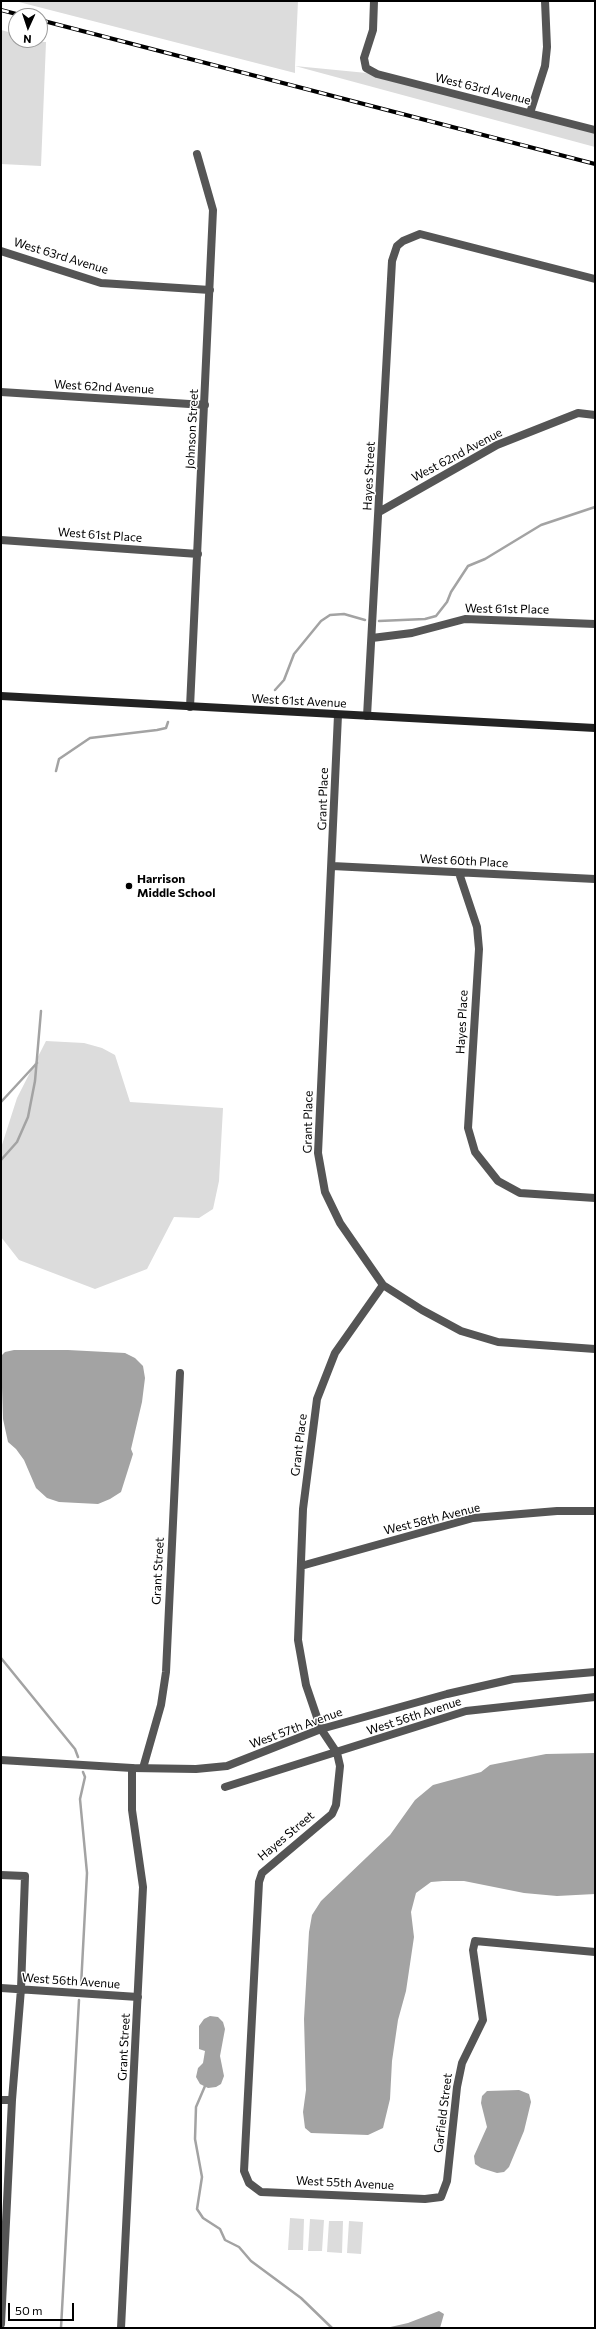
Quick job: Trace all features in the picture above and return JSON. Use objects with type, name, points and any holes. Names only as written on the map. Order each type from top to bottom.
[{"type":"main road","name":"West 61st Avenue","points":[[1,696],[595,728]]},
{"type":"street","name":"West 63rd Avenue","points":[[374,1],[373,30],[364,58],[366,68],[376,74],[595,130]]},
{"type":"street","points":[[530,113],[545,66],[547,47],[545,1]]},
{"type":"street","name":"Johnson Street","points":[[190,707],[214,210],[197,154]]},
{"type":"street","name":"Hayes Street","points":[[368,716],[392,261],[397,246],[403,240],[420,234],[595,279]]},
{"type":"street","name":"West 63rd Avenue","points":[[1,251],[101,283],[210,290]]},
{"type":"street","name":"West 62nd Avenue","points":[[1,392],[205,405]]},
{"type":"street","name":"West 62nd Avenue","points":[[379,512],[497,445],[578,414],[595,416]]},
{"type":"street","name":"West 61st Place","points":[[1,540],[198,554]]},
{"type":"street","name":"West 61st Place","points":[[372,638],[412,633],[465,619],[595,624]]},
{"type":"street","name":"Grant Place","points":[[301,1566],[303,1510],[317,1399],[335,1353],[383,1285],[340,1223],[325,1192],[318,1153],[338,715]]},
{"type":"street","name":"West 60th Place","points":[[332,866],[595,879]]},
{"type":"street","name":"Hayes Place","points":[[459,872],[477,928],[478,949],[468,1128],[475,1152],[498,1181],[520,1193],[595,1198]]},
{"type":"street","points":[[383,1285],[422,1310],[461,1331],[498,1342],[595,1349]]},
{"type":"street","name":"Grant Street","points":[[143,1768],[161,1705],[166,1672],[180,1372]]},
{"type":"street","name":"West 58th Avenue","points":[[301,1566],[473,1518],[557,1511],[595,1511]]},
{"type":"street","name":"Hayes Street","points":[[249,2183],[244,2171],[259,1882],[262,1873],[332,1814],[336,1805],[340,1766],[337,1753],[322,1729],[306,1685],[298,1640],[301,1566]]},
{"type":"street","name":"West 57th Avenue","points":[[1,1760],[132,1768],[196,1769],[227,1766],[322,1729],[447,1694],[513,1679],[595,1672]]},
{"type":"street","name":"West 56th Avenue","points":[[225,1788],[466,1711],[595,1697]]},
{"type":"street","name":"Grant Street","points":[[120,2328],[143,1887],[132,1810],[132,1768]]},
{"type":"street","points":[[1,1875],[25,1876],[21,1989],[4,2212],[1,2324]]},
{"type":"street","name":"Garfield Street","points":[[441,2197],[447,2181],[457,2088],[462,2062],[483,2020],[473,1950],[475,1942],[595,1952]]},
{"type":"street","name":"West 56th Avenue","points":[[1,1988],[138,1997]]},
{"type":"street","points":[[1,2100],[12,2100]]},
{"type":"street","name":"West 55th Avenue","points":[[249,2183],[261,2192],[426,2199],[441,2197]]},
{"type":"shaded area","points":[[15,1],[298,1],[295,73],[48,9],[48,8]]},
{"type":"shaded area","points":[[1,30],[8,32],[8,48],[46,48],[41,166],[1,164]]},
{"type":"shaded area","points":[[295,66],[377,74],[595,130],[595,147]]},
{"type":"shaded area","points":[[46,1041],[84,1043],[102,1048],[115,1055],[130,1102],[223,1108],[219,1181],[213,1209],[199,1218],[174,1217],[147,1269],[95,1289],[19,1260],[1,1237],[1,1148],[17,1098]]},
{"type":"shaded area","points":[[14,1350],[68,1350],[125,1353],[135,1358],[143,1366],[145,1378],[142,1402],[131,1449],[133,1454],[121,1492],[98,1504],[59,1502],[47,1498],[36,1488],[24,1460],[16,1449],[8,1442],[3,1419],[1,1356],[5,1352]]},
{"type":"shaded area","points":[[595,1753],[595,1894],[557,1896],[524,1893],[464,1881],[431,1882],[416,1893],[411,1912],[414,1937],[406,1991],[398,2020],[392,2061],[390,2099],[383,2128],[368,2135],[311,2133],[305,2128],[303,2112],[306,2090],[304,2019],[309,1932],[312,1915],[321,1901],[390,1835],[415,1800],[433,1785],[481,1772],[490,1765],[546,1754]]},
{"type":"shaded area","points":[[210,2016],[218,2017],[223,2022],[225,2029],[220,2056],[224,2076],[221,2084],[216,2087],[208,2088],[200,2084],[196,2077],[198,2068],[203,2063],[205,2051],[199,2049],[199,2026],[204,2019]]},
{"type":"shaded area","points":[[519,2090],[529,2094],[531,2102],[524,2131],[509,2167],[504,2172],[497,2173],[481,2168],[475,2164],[474,2156],[487,2127],[481,2103],[482,2096],[487,2091]]},
{"type":"shaded area","points":[[290,2218],[304,2219],[303,2250],[288,2250]]},
{"type":"shaded area","points":[[310,2219],[324,2220],[322,2251],[308,2251]]},
{"type":"shaded area","points":[[329,2221],[343,2221],[342,2253],[327,2252]]},
{"type":"shaded area","points":[[349,2221],[363,2222],[361,2254],[347,2253]]},
{"type":"shaded area","points":[[439,2311],[444,2314],[440,2328],[386,2328],[408,2323]]},
{"type":"waterway","points":[[379,621],[425,619],[436,616],[447,602],[451,592],[468,566],[485,559],[541,525],[595,507]]},
{"type":"waterway","points":[[275,690],[284,680],[294,654],[321,621],[330,615],[344,614],[365,620]]},
{"type":"waterway","points":[[56,771],[59,759],[90,738],[157,730],[166,728],[168,722]]},
{"type":"waterway","points":[[1,1160],[17,1142],[28,1117],[35,1081],[41,1011]]},
{"type":"waterway","points":[[1,1102],[37,1063]]},
{"type":"waterway","points":[[1,1658],[75,1749],[78,1757]]},
{"type":"waterway","points":[[81,1986],[87,1873],[80,1799],[85,1777],[83,1772]]},
{"type":"waterway","points":[[61,2328],[79,2000]]},
{"type":"waterway","points":[[205,2086],[196,2107],[195,2139],[202,2177],[197,2209],[203,2218],[220,2229],[225,2240],[239,2247],[251,2261],[301,2298],[332,2328]]},
{"type":"railway","points":[[1,10],[8,12]]},
{"type":"railway","points":[[48,22],[595,164]]},
{"type":"place","name":"Harrison Middle School","points":[[129,886]]}]
